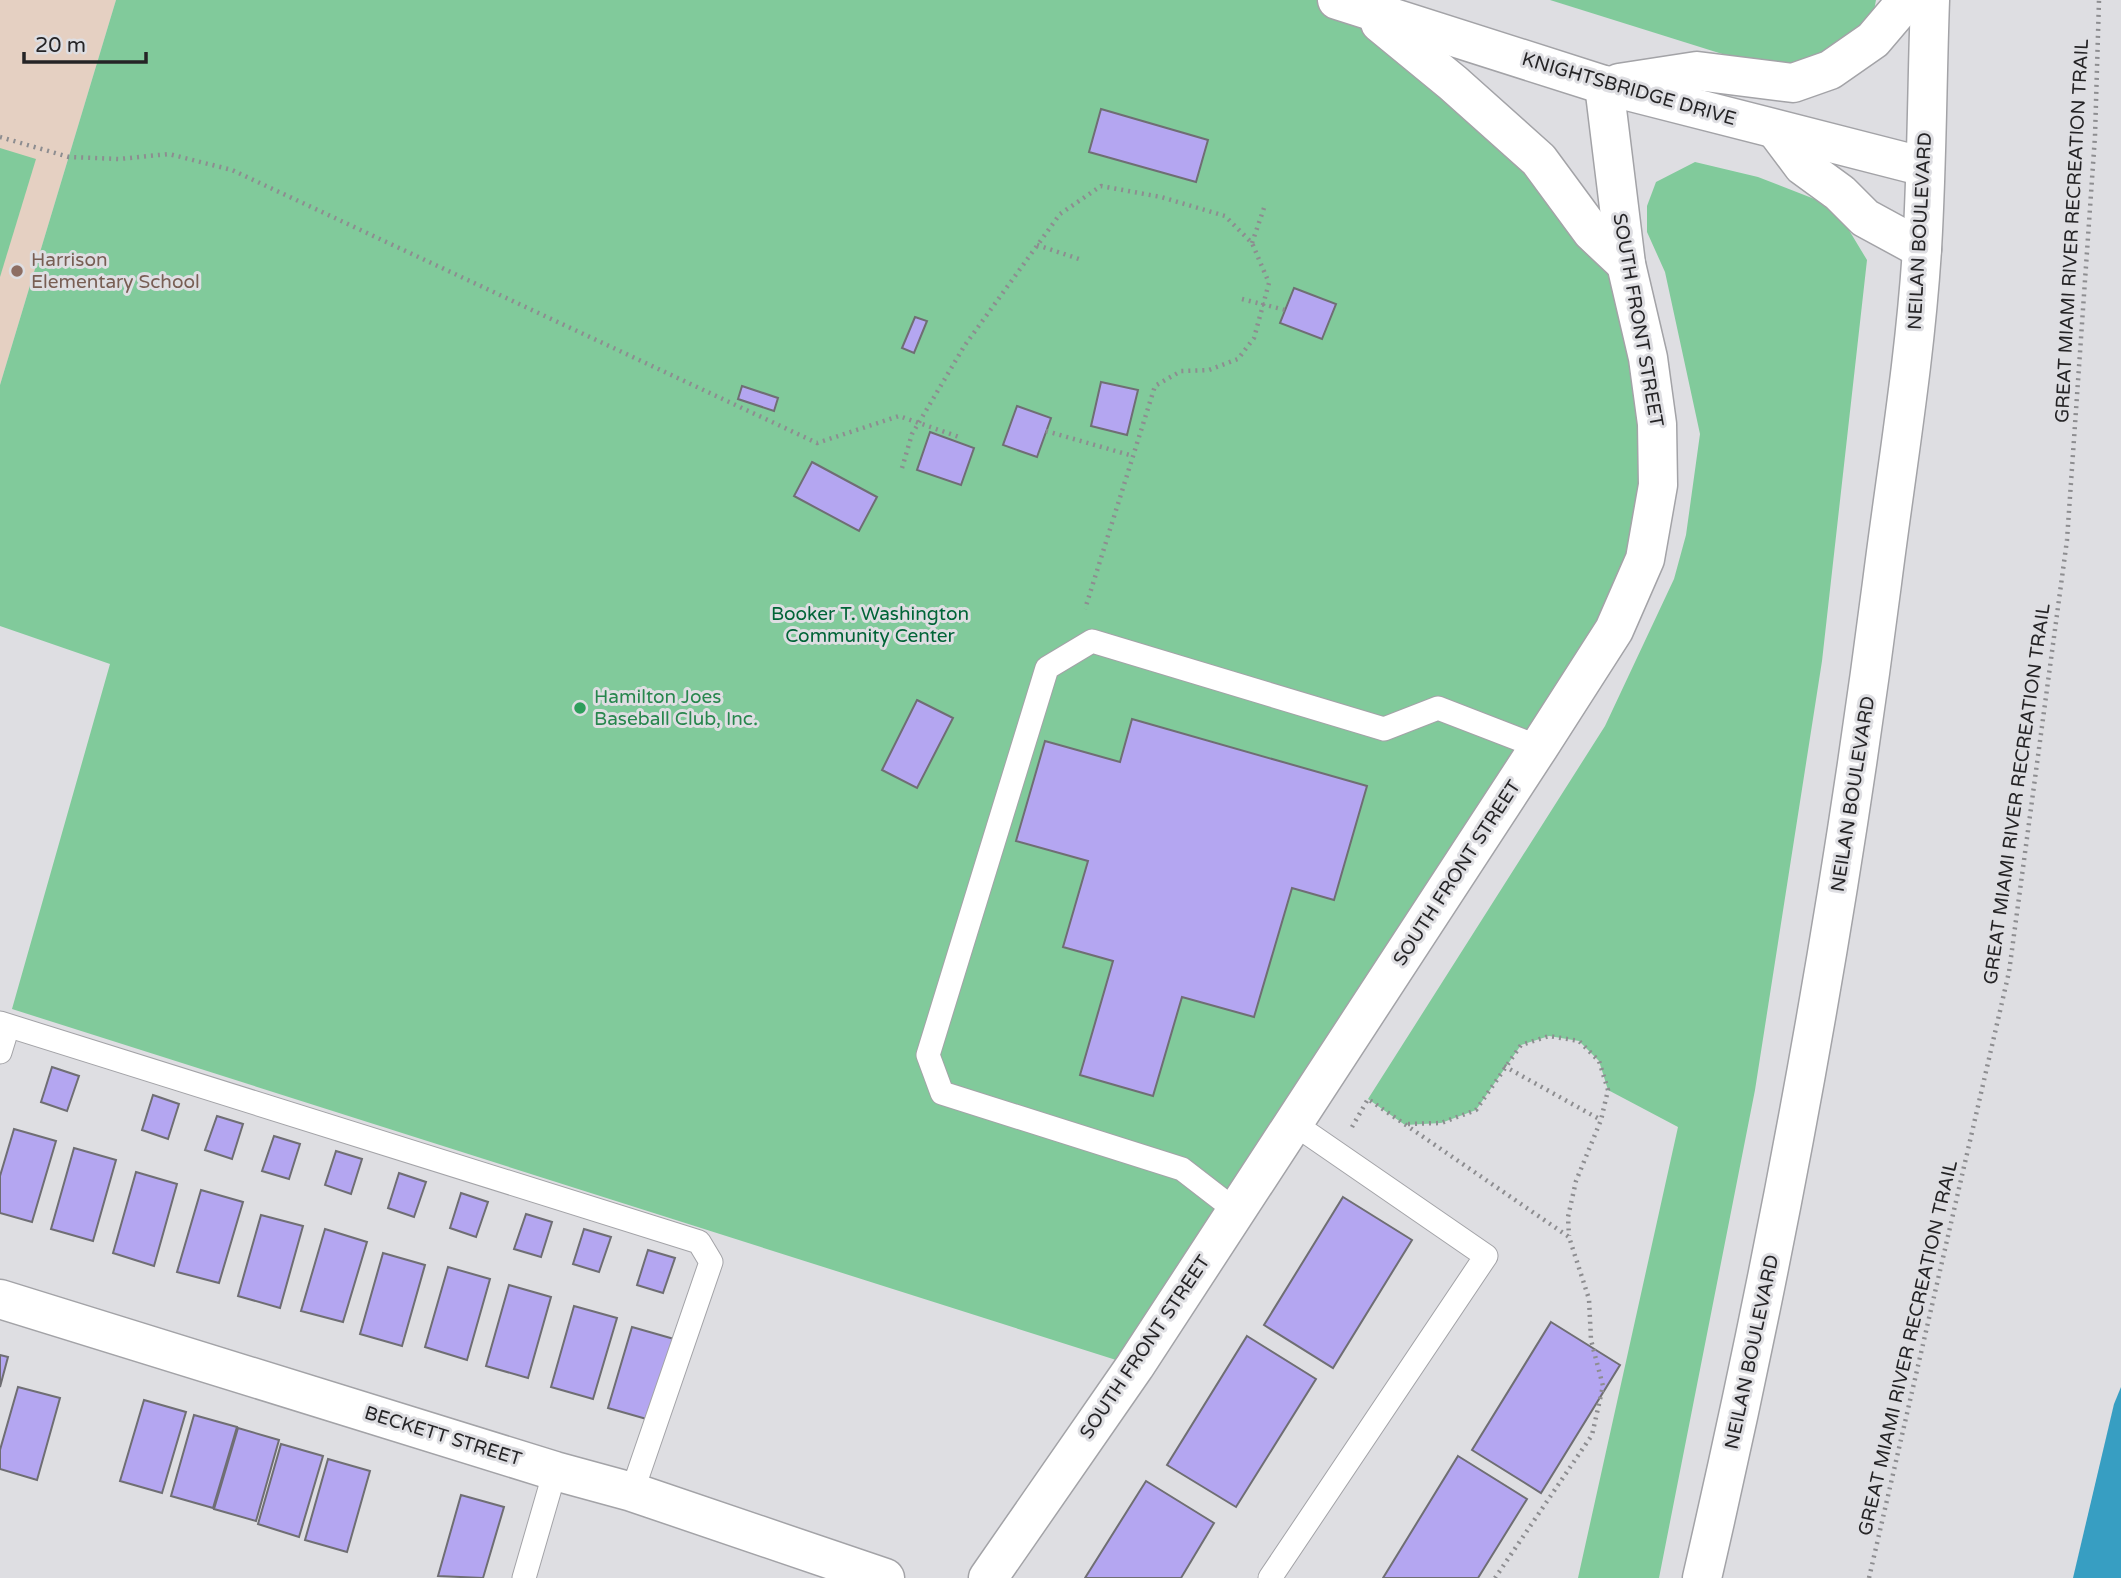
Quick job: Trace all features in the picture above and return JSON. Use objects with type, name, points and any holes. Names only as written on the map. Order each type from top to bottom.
[{"type":"street","points":[[1604,85],[1697,71],[1793,83],[1830,70],[1873,40],[1907,0]]},
{"type":"street","name":"NEILAN BOULEVARD","points":[[1702,1578],[1744,1399],[1825,977],[1861,751],[1912,353],[1922,249],[1930,0]]},
{"type":"street","points":[[1349,4],[1454,83],[1539,160],[1592,232],[1626,264]]},
{"type":"street","name":"KNIGHTSBRIDGE DRIVE","points":[[1349,4],[1604,85],[1925,167]]},
{"type":"street","name":"SOUTH FRONT STREET","points":[[988,1578],[1135,1366],[1539,747],[1614,630],[1645,559],[1658,485],[1657,424],[1648,358],[1626,264],[1604,85]]},
{"type":"street","points":[[1776,130],[1803,166],[1840,193],[1865,218],[1922,249]]},
{"type":"street","name":"BECKETT STREET","points":[[0,1299],[555,1471],[632,1492],[885,1578]]},
{"type":"lane","points":[[1235,1210],[1182,1169],[942,1093],[928,1055],[1047,668],[1092,641],[1384,729],[1438,708],[1539,747]]},
{"type":"lane","points":[[0,1052],[4,1025],[699,1242],[711,1262],[632,1492]]},
{"type":"lane","points":[[1270,1578],[1486,1256],[1293,1123]]},
{"type":"lane","points":[[524,1578],[555,1471]]},
{"type":"path","name":"GREAT MIAMI RIVER RECREATION TRAIL","points":[[1869,1578],[2009,972],[2067,540],[2095,136],[2099,0]]},
{"type":"path","points":[[0,138],[69,157],[120,159],[169,154],[232,170],[817,443],[899,416],[962,438]]},
{"type":"path","points":[[902,468],[912,435],[965,345],[1060,214],[1101,186],[1161,197],[1225,216],[1252,243],[1269,283],[1254,338],[1237,359],[1209,370],[1181,370],[1155,386],[1071,654]]},
{"type":"path","points":[[1252,243],[1264,208]]},
{"type":"path","points":[[1037,245],[1079,259]]},
{"type":"path","points":[[1242,299],[1285,310]]},
{"type":"path","points":[[1046,431],[1133,456]]},
{"type":"path","points":[[1405,1125],[1441,1123],[1476,1110],[1521,1045],[1549,1036],[1579,1041],[1600,1060],[1608,1090],[1601,1120],[1576,1181],[1568,1217],[1569,1237],[1589,1299],[1591,1340],[1603,1386],[1601,1405],[1592,1435],[1495,1578]]},
{"type":"path","points":[[1504,1066],[1601,1120]]},
{"type":"path","points":[[1349,1130],[1368,1099],[1569,1237]]},
{"type":"shaded area","name":"Harrison Elementary School","points":[[0,0],[116,0],[0,385]]},
{"type":"green space","name":"Booker T. Washington Community Center","points":[[116,0],[1337,0],[1592,232],[1648,358],[1645,559],[1135,1366],[12,1009],[110,664],[0,626],[0,385]]},
{"type":"green space","points":[[1550,0],[1876,0],[1873,16],[1815,61],[1767,68]]},
{"type":"green space","points":[[0,148],[36,159],[0,277]]},
{"type":"green space","points":[[1695,162],[1758,177],[1835,207],[1867,260],[1822,661],[1755,1090],[1659,1578],[1578,1578],[1678,1127],[1608,1090],[1599,1061],[1579,1041],[1549,1036],[1521,1045],[1476,1110],[1441,1123],[1405,1125],[1368,1099],[1605,726],[1674,579],[1686,535],[1700,434],[1665,272],[1647,232],[1647,206],[1656,182]]},
{"type":"water","points":[[2121,1387],[2121,1578],[2073,1578],[2114,1404]]},
{"type":"building","points":[[1101,109],[1208,140],[1196,182],[1089,152]]},
{"type":"building","points":[[1294,288],[1336,304],[1322,339],[1280,323]]},
{"type":"building","points":[[915,317],[927,321],[914,353],[902,348]]},
{"type":"building","points":[[1101,382],[1138,390],[1127,435],[1091,426]]},
{"type":"building","points":[[742,386],[778,398],[774,411],[738,399]]},
{"type":"building","points":[[1017,406],[1051,418],[1037,457],[1003,445]]},
{"type":"building","points":[[930,432],[974,448],[961,485],[917,470]]},
{"type":"building","points":[[812,462],[877,497],[859,531],[794,496]]},
{"type":"building","points":[[917,700],[953,718],[917,788],[882,770]]},
{"type":"building","points":[[1132,719],[1367,786],[1334,900],[1292,888],[1254,1017],[1182,997],[1153,1096],[1080,1075],[1113,961],[1063,947],[1088,861],[1016,841],[1045,741],[1120,762]]},
{"type":"building","points":[[52,1067],[79,1076],[67,1111],[41,1102]]},
{"type":"building","points":[[153,1095],[179,1104],[168,1139],[142,1130]]},
{"type":"building","points":[[217,1116],[243,1124],[232,1159],[205,1150]]},
{"type":"building","points":[[14,1129],[56,1141],[32,1222],[0,1213],[0,1176]]},
{"type":"building","points":[[274,1136],[300,1144],[289,1179],[262,1171]]},
{"type":"building","points":[[74,1148],[116,1160],[93,1241],[51,1229]]},
{"type":"building","points":[[336,1151],[362,1159],[351,1194],[325,1185]]},
{"type":"building","points":[[136,1172],[177,1184],[154,1266],[113,1253]]},
{"type":"building","points":[[399,1173],[426,1182],[414,1217],[388,1208]]},
{"type":"building","points":[[201,1190],[243,1202],[219,1283],[177,1272]]},
{"type":"building","points":[[461,1193],[488,1202],[476,1237],[450,1228]]},
{"type":"building","points":[[1343,1197],[1412,1240],[1333,1368],[1264,1325]]},
{"type":"building","points":[[526,1214],[552,1222],[541,1257],[514,1249]]},
{"type":"building","points":[[261,1215],[303,1226],[280,1308],[238,1296]]},
{"type":"building","points":[[325,1229],[367,1242],[343,1322],[301,1311]]},
{"type":"building","points":[[584,1229],[611,1237],[599,1272],[573,1264]]},
{"type":"building","points":[[648,1250],[675,1258],[663,1293],[637,1285]]},
{"type":"building","points":[[383,1253],[425,1265],[402,1346],[360,1334]]},
{"type":"building","points":[[448,1267],[490,1279],[467,1360],[425,1347]]},
{"type":"building","points":[[509,1285],[551,1297],[528,1378],[486,1366]]},
{"type":"building","points":[[574,1306],[617,1318],[593,1399],[551,1387]]},
{"type":"building","points":[[1551,1322],[1620,1365],[1541,1493],[1472,1450]]},
{"type":"building","points":[[632,1327],[674,1339],[650,1420],[608,1408]]},
{"type":"building","points":[[1247,1336],[1316,1379],[1236,1507],[1167,1465]]},
{"type":"building","points":[[0,1355],[8,1357],[0,1387]]},
{"type":"building","points":[[18,1387],[60,1398],[37,1480],[0,1469],[0,1450]]},
{"type":"building","points":[[144,1400],[186,1412],[162,1493],[120,1481]]},
{"type":"building","points":[[194,1415],[237,1427],[213,1508],[171,1496]]},
{"type":"building","points":[[238,1428],[279,1440],[256,1521],[214,1509]]},
{"type":"building","points":[[281,1444],[323,1456],[299,1537],[258,1524]]},
{"type":"building","points":[[1458,1456],[1527,1499],[1478,1578],[1383,1578]]},
{"type":"building","points":[[328,1459],[370,1471],[347,1552],[305,1540]]},
{"type":"building","points":[[1146,1481],[1214,1523],[1181,1578],[1085,1578]]},
{"type":"building","points":[[461,1495],[504,1507],[483,1578],[438,1576]]},
{"type":"place","name":"Harrison Elementary School","points":[[17,271]]},
{"type":"place","name":"Hamilton Joes Baseball Club, Inc.","points":[[580,708]]}]
